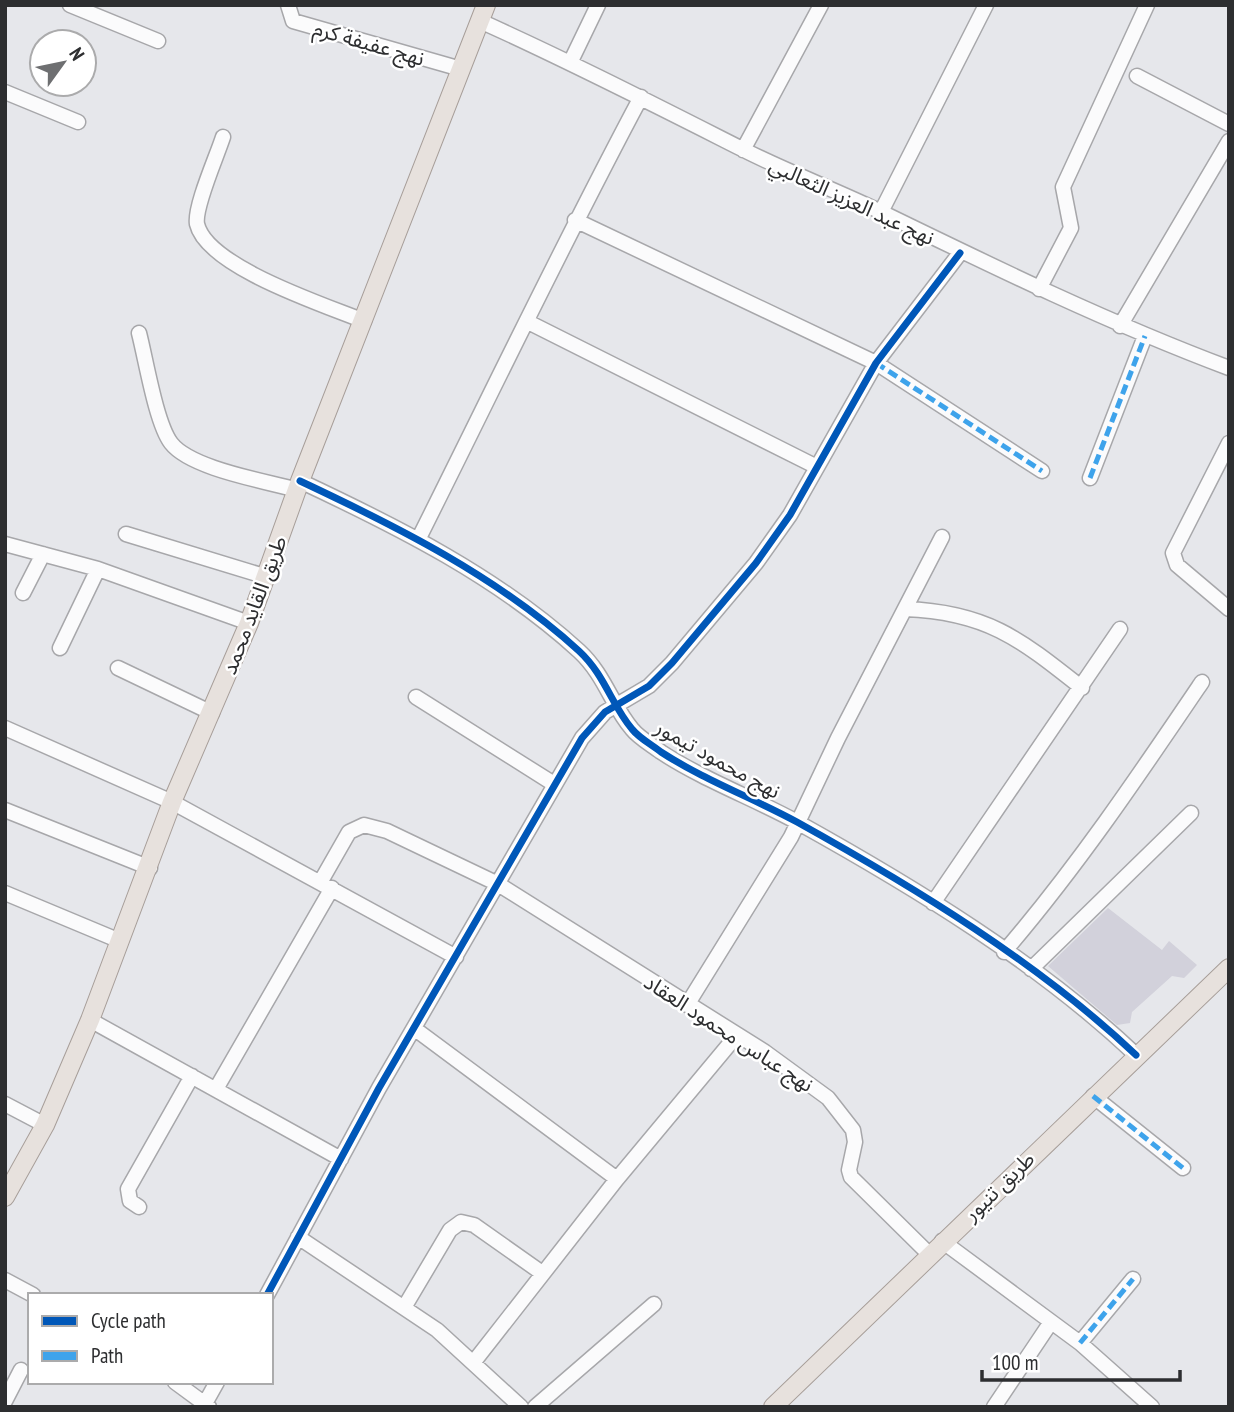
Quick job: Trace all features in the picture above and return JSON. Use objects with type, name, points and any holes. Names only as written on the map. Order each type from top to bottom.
[{"type":"main road","name":"طريق القايد محمد","points":[[5,1197],[45,1125],[90,1020],[150,868],[172,802],[249,623],[264,576],[483,13]]},
{"type":"main road","name":"طريق تنيور","points":[[773,1407],[935,1248],[1229,968]]},
{"type":"street","points":[[70,5],[158,41]]},
{"type":"street","name":"نهج عفيفة كرم","points":[[288,5],[293,21],[461,69]]},
{"type":"street","points":[[570,61],[598,5]]},
{"type":"street","points":[[743,150],[821,5]]},
{"type":"street","points":[[881,212],[986,5]]},
{"type":"street","points":[[1039,289],[1071,228],[1063,187],[1147,5]]},
{"type":"street","name":"نهج عبد العزيز الثعالبي","points":[[483,13],[743,150],[881,212],[960,253],[1120,326],[1229,368]]},
{"type":"street","points":[[1137,76],[1229,124]]},
{"type":"street","points":[[5,92],[78,122]]},
{"type":"street","points":[[418,540],[528,322],[575,220],[641,97]]},
{"type":"street","points":[[223,137],[197,216],[200,231],[209,243],[222,257],[237,267],[364,321]]},
{"type":"street","points":[[1120,326],[1229,141]]},
{"type":"street","points":[[575,220],[876,363],[1042,471]]},
{"type":"street","points":[[268,1293],[341,1158],[554,784],[594,721],[649,686],[714,615],[790,515],[876,363],[960,253]]},
{"type":"street","points":[[528,322],[817,467]]},
{"type":"street","name":"نهج محمود تيمور","points":[[139,333],[162,423],[170,442],[186,455],[299,486],[418,540],[486,580],[539,617],[581,653],[618,704],[632,730],[664,753],[797,822],[933,903],[1031,969],[1136,1055]]},
{"type":"street","points":[[1090,478],[1145,336]]},
{"type":"street","points":[[1229,443],[1173,554],[1177,565],[1229,609]]},
{"type":"street","points":[[126,534],[264,576]]},
{"type":"street","points":[[687,1005],[781,856],[942,537]]},
{"type":"street","points":[[5,544],[98,569],[249,623]]},
{"type":"street","points":[[23,593],[43,554]]},
{"type":"street","points":[[60,648],[98,569]]},
{"type":"street","points":[[905,609],[945,611],[993,625],[1082,688]]},
{"type":"street","points":[[933,903],[1120,629]]},
{"type":"street","points":[[118,668],[212,713]]},
{"type":"street","points":[[1004,952],[1061,886],[1202,682]]},
{"type":"street","points":[[416,697],[554,784]]},
{"type":"street","points":[[5,728],[172,802],[456,957]]},
{"type":"street","points":[[5,810],[150,868]]},
{"type":"street","points":[[1031,969],[1191,813]]},
{"type":"street","name":"نهج عباس محمود العقاد","points":[[216,1089],[326,884],[349,831],[364,825],[387,831],[498,884],[737,1035],[828,1098],[845,1117],[855,1142],[849,1170],[851,1177],[935,1248]]},
{"type":"street","points":[[5,893],[120,941]]},
{"type":"street","points":[[90,1020],[341,1158]]},
{"type":"street","points":[[415,1028],[617,1179]]},
{"type":"street","points":[[474,1363],[617,1179],[737,1035]]},
{"type":"street","points":[[139,1207],[130,1201],[128,1189],[192,1076]]},
{"type":"street","points":[[1093,1096],[1183,1168]]},
{"type":"street","points":[[5,1104],[45,1125]]},
{"type":"street","points":[[405,1306],[450,1230],[461,1222],[474,1225],[542,1273]]},
{"type":"street","points":[[298,1237],[405,1306],[474,1363],[520,1407]]},
{"type":"street","points":[[935,1248],[1080,1343],[1151,1406]]},
{"type":"street","points":[[1080,1343],[1133,1279]]},
{"type":"street","points":[[5,1280],[29,1293]]},
{"type":"street","points":[[535,1407],[654,1304]]},
{"type":"street","points":[[994,1407],[1051,1322]]},
{"type":"street","points":[[5,1401],[21,1370]]},
{"type":"street","points":[[178,1384],[205,1406],[216,1384]]},
{"type":"building","points":[[1108,908],[1162,950],[1169,941],[1197,965],[1184,978],[1172,976],[1132,1012],[1130,1023],[1117,1025],[1048,966]]},
{"type":"marked path","points":[[1090,478],[1145,336]]},
{"type":"marked path","points":[[876,363],[1042,471]]},
{"type":"marked path","points":[[1093,1096],[1183,1168]]},
{"type":"marked path","points":[[1080,1343],[1133,1279]]},
{"type":"cycle path","points":[[268,1293],[379,1088],[582,738],[605,712],[649,686],[672,663],[756,563],[790,515],[876,363],[960,253]]},
{"type":"cycle path","points":[[300,481],[410,535],[515,600],[548,624],[588,660],[625,720],[635,732],[661,752],[797,822],[974,928],[1059,989],[1136,1055]]}]
